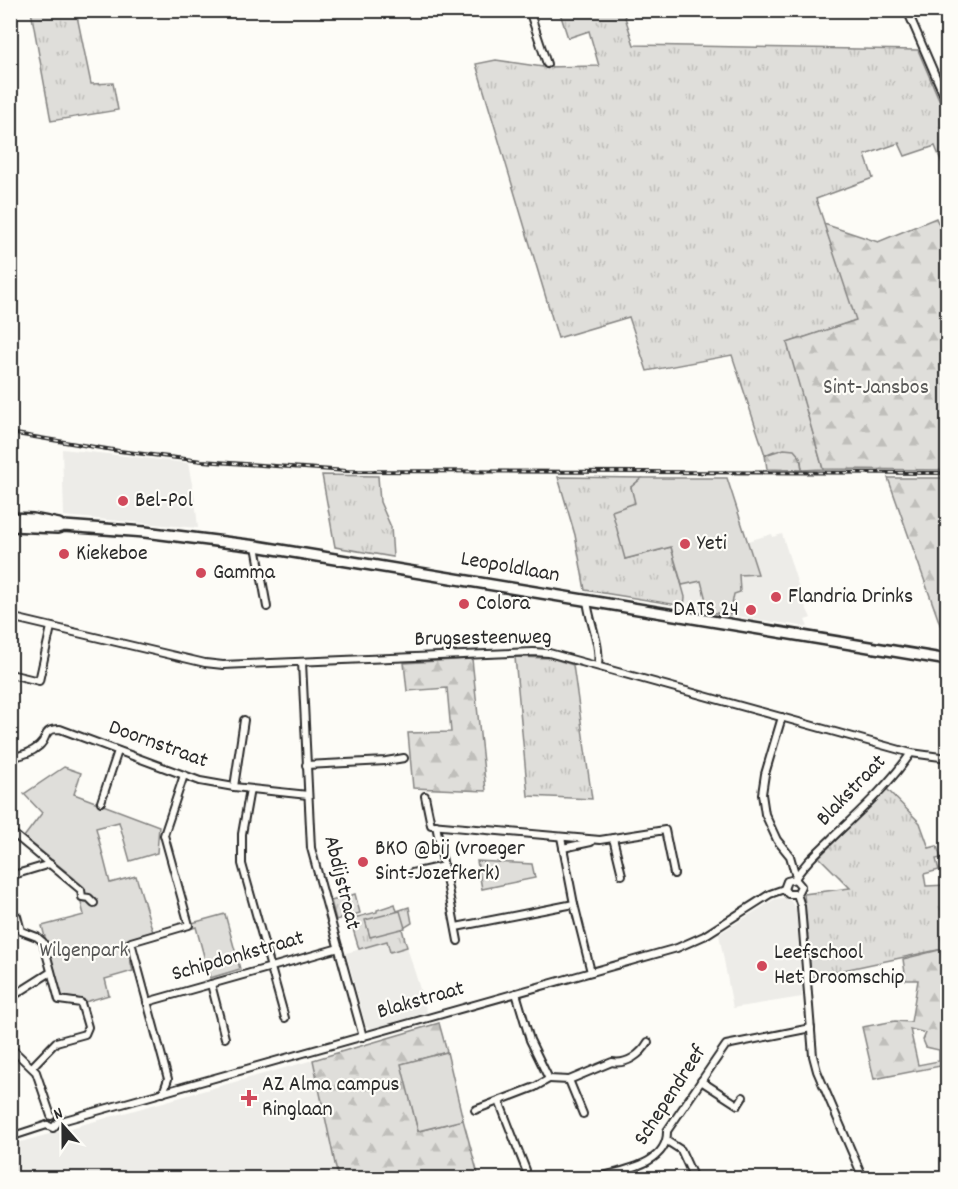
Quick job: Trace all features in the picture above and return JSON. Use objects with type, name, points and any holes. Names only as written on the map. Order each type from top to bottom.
[{"type":"main road","name":"Leopoldlaan","points":[[10,518],[33,519],[64,526],[145,532],[256,546],[948,660]]},
{"type":"main road","name":"Leopoldlaan","points":[[10,526],[57,528],[64,526]]},
{"type":"street","points":[[529,10],[547,64]]},
{"type":"street","points":[[908,10],[948,105]]},
{"type":"street","points":[[256,546],[267,607]]},
{"type":"street","points":[[587,600],[588,613],[599,652],[598,665]]},
{"type":"street","name":"Brugsesteenweg","points":[[10,617],[205,663],[243,665],[549,653],[911,753],[948,758]]},
{"type":"street","points":[[10,674],[39,681],[51,627]]},
{"type":"street","name":"Abdijstraat","points":[[302,662],[311,848],[363,1037]]},
{"type":"street","points":[[782,717],[765,774],[762,795],[765,813],[777,840],[790,856],[796,878],[801,886],[797,894],[801,906],[813,1056],[817,1071],[863,1179]]},
{"type":"street","points":[[234,787],[244,720]]},
{"type":"street","name":"Doornstraat","points":[[10,758],[25,755],[42,745],[44,736],[51,729],[60,729],[200,781],[308,795]]},
{"type":"street","points":[[101,802],[118,751]]},
{"type":"street","name":"Blakstraat","points":[[796,878],[810,860],[891,778],[911,753]]},
{"type":"street","points":[[306,765],[404,758]]},
{"type":"street","points":[[163,1093],[168,1079],[130,942],[189,925],[164,834],[184,775]]},
{"type":"street","points":[[250,789],[242,834],[242,864],[285,1018]]},
{"type":"street","points":[[425,796],[431,825],[600,840]]},
{"type":"street","points":[[436,825],[458,941]]},
{"type":"street","points":[[563,848],[665,830],[674,874]]},
{"type":"street","points":[[10,831],[81,890],[82,897],[89,898],[94,903]]},
{"type":"street","points":[[561,837],[574,904],[591,972]]},
{"type":"street","points":[[613,838],[622,875]]},
{"type":"street","points":[[10,876],[50,864]]},
{"type":"street","points":[[412,873],[444,866]]},
{"type":"street","points":[[796,878],[787,881],[784,889],[788,894],[797,894]]},
{"type":"street","name":"Blakstraat","points":[[58,1122],[677,948],[704,936],[770,894],[784,889]]},
{"type":"street","points":[[456,927],[574,904]]},
{"type":"street","points":[[10,913],[17,916],[21,932],[37,937],[43,942],[59,1000],[81,1003],[88,1027],[85,1034],[56,1042],[32,1067]]},
{"type":"street","name":"Schipdonkstraat","points":[[147,1002],[339,948]]},
{"type":"street","points":[[10,999],[51,972]]},
{"type":"street","points":[[211,984],[225,1038]]},
{"type":"street","points":[[516,993],[530,1040],[549,1079]]},
{"type":"street","name":"Schependreef","points":[[596,1179],[654,1159],[667,1142],[667,1131],[726,1045],[811,1028]]},
{"type":"street","points":[[475,1110],[535,1087],[549,1079],[569,1080],[612,1062],[619,1064],[642,1053],[648,1042]]},
{"type":"street","points":[[10,1047],[32,1067],[40,1081],[51,1116],[58,1122],[53,1128],[47,1125],[10,1137]]},
{"type":"street","points":[[168,1079],[179,1088]]},
{"type":"street","points":[[569,1080],[584,1114]]},
{"type":"street","points":[[701,1082],[738,1105],[743,1097]]},
{"type":"street","points":[[499,1101],[526,1170]]},
{"type":"street","points":[[47,1125],[46,1120],[51,1116]]},
{"type":"street","points":[[667,1142],[681,1150],[692,1174],[691,1179]]},
{"type":"shaded area","points":[[62,449],[188,463],[198,528],[64,516]]},
{"type":"shaded area","name":"Yeti","points":[[642,478],[727,478],[748,541],[772,534],[773,537],[782,534],[803,601],[811,618],[805,620],[808,627],[684,606],[685,597]]},
{"type":"shaded area","name":"Leefschool Het Droomschip","points":[[775,899],[790,900],[796,909],[802,997],[733,1008],[719,934]]},
{"type":"shaded area","points":[[404,937],[427,1012],[371,1029],[366,1026],[346,953]]},
{"type":"shaded area","name":"AZ Alma campus Ringlaan","points":[[313,1060],[338,1178],[11,1178],[10,1145]]},
{"type":"green space","points":[[559,10],[623,11],[634,45],[918,50],[947,118],[947,175],[935,146],[905,156],[899,143],[865,155],[873,178],[816,199],[857,320],[788,343],[823,469],[802,470],[801,461],[774,451],[765,455],[732,355],[647,371],[629,317],[558,338],[476,64],[496,60],[543,67],[599,66],[589,31],[568,38]]},
{"type":"green space","points":[[31,11],[76,11],[91,84],[113,83],[118,110],[51,121]]},
{"type":"green space","name":"Sint-Jansbos","points":[[936,218],[948,247],[947,470],[823,469],[787,343],[856,320],[824,224],[878,242]]},
{"type":"green space","points":[[784,449],[794,450],[800,457],[802,470],[767,469],[765,455]]},
{"type":"green space","points":[[322,475],[378,476],[380,502],[391,527],[393,557],[335,547]]},
{"type":"green space","points":[[558,477],[642,478],[631,487],[636,503],[625,559],[671,547],[685,597],[684,606],[585,590],[575,535]]},
{"type":"green space","name":"Yeti","points":[[642,478],[727,478],[758,574],[739,575],[740,592],[734,594],[730,615],[709,612],[701,581],[682,585],[671,547],[625,559],[612,511],[635,503],[631,487]]},
{"type":"green space","points":[[888,478],[947,478],[947,644]]},
{"type":"green space","points":[[515,657],[551,658],[573,665],[592,799],[528,796]]},
{"type":"green space","points":[[472,659],[486,791],[413,788],[408,733],[451,732],[447,688],[407,691],[404,663]]},
{"type":"green space","name":"Wilgenpark","points":[[64,767],[81,773],[74,794],[159,826],[157,853],[130,861],[119,822],[96,828],[110,883],[136,876],[153,932],[125,940],[133,971],[105,979],[109,995],[85,1002],[77,998],[65,998],[60,993],[42,926],[84,915],[75,879],[24,837],[42,813],[24,794]]},
{"type":"green space","points":[[887,789],[920,823],[929,848],[937,846],[941,858],[936,859],[939,870],[924,874],[926,886],[947,885],[947,948],[811,977],[804,894],[850,888],[819,857]]},
{"type":"green space","points":[[477,861],[532,864],[535,878],[482,889]]},
{"type":"green space","points":[[355,894],[360,913],[336,920],[331,901]]},
{"type":"green space","points":[[395,904],[397,911],[409,907],[412,923],[402,929],[407,947],[390,952],[387,941],[359,949],[350,919],[377,912],[377,910]]},
{"type":"green space","points":[[400,911],[405,928],[370,937],[365,920]]},
{"type":"green space","points":[[225,914],[240,969],[210,978],[196,927],[193,928],[192,923]]},
{"type":"green space","points":[[947,948],[947,1082],[940,1066],[874,1079],[862,1027],[895,1021],[911,1022],[918,980],[906,980],[903,959]],"holes":[[[910,1029],[926,1033],[923,1040],[926,1047],[939,1050],[939,1061],[918,1065]]]},
{"type":"green space","points":[[439,1023],[447,1052],[402,1064],[418,1131],[463,1120],[479,1178],[338,1178],[313,1060]]},
{"type":"green space","points":[[447,1052],[463,1120],[418,1131],[401,1064]]},
{"type":"railway","points":[[10,433],[119,451],[202,461],[347,471],[948,473]]},
{"type":"place","name":"Bel-Pol","points":[[123,501]]},
{"type":"place","name":"Yeti","points":[[685,544]]},
{"type":"place","name":"Kiekeboe","points":[[64,554]]},
{"type":"place","name":"Gamma","points":[[201,573]]},
{"type":"place","name":"Flandria Drinks","points":[[776,597]]},
{"type":"place","name":"Colora","points":[[464,604]]},
{"type":"place","name":"DATS 24","points":[[751,610]]},
{"type":"place","name":"BKO @bij (vroeger Sint-Jozefkerk)","points":[[363,862]]},
{"type":"place","name":"Leefschool Het Droomschip","points":[[762,966]]},
{"type":"place","name":"AZ Alma campus Ringlaan","points":[[249,1098]]}]
